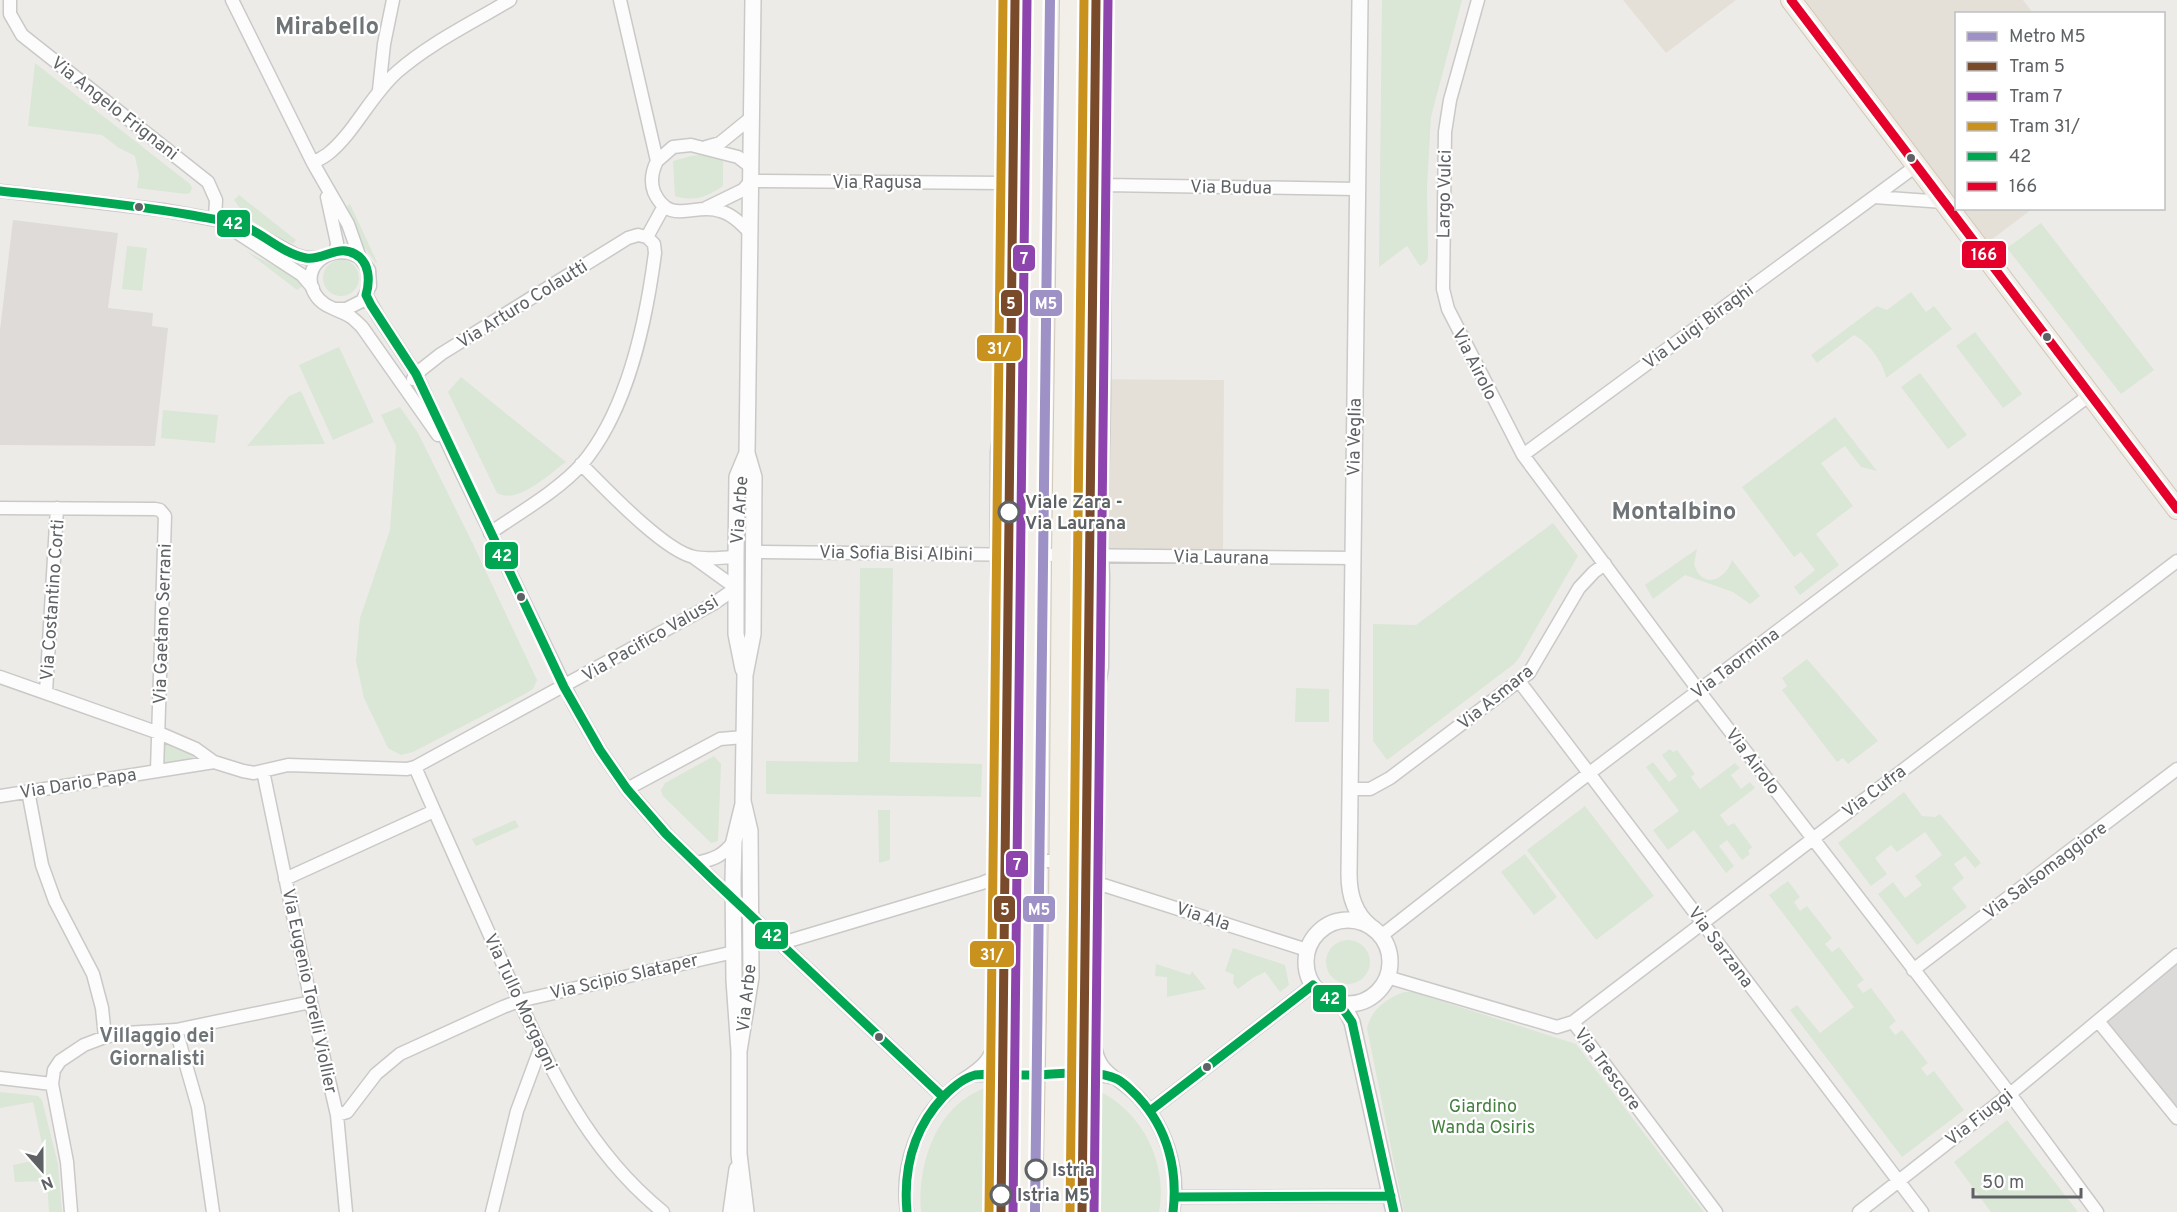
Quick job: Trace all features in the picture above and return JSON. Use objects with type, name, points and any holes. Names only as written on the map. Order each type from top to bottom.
[{"type":"main road","points":[[1029,1212],[1038,555],[1042,0]]},
{"type":"main road","points":[[1053,1212],[1060,861],[1070,0]]},
{"type":"main road","points":[[1791,0],[2177,509]]},
{"type":"street","name":"Via Angelo Frignani","points":[[10,0],[12,20],[22,35],[208,182],[216,200],[215,219]]},
{"type":"street","points":[[232,0],[313,163],[348,224],[360,258],[369,270],[370,278],[366,295],[354,306],[336,309]]},
{"type":"street","points":[[379,90],[384,44],[393,0]]},
{"type":"street","points":[[313,163],[329,153],[341,140],[379,90],[396,73],[417,56],[510,0]]},
{"type":"street","points":[[620,0],[657,160],[651,178],[657,198],[664,206],[680,213],[705,209],[722,211],[743,225],[750,233]]},
{"type":"street","name":"Via Arbe","points":[[746,1212],[739,1154],[739,1051],[733,900],[734,842],[743,801],[745,675],[753,634],[754,477],[747,453],[753,0]]},
{"type":"street","points":[[908,1212],[906,1176],[910,1154],[926,1119],[943,1097],[987,1062],[995,1040],[996,554],[997,452],[1002,413],[1004,0]]},
{"type":"street","points":[[1106,0],[1101,537],[1096,556],[1102,667],[1097,698],[1094,1040],[1100,1063],[1136,1095],[1150,1111],[1163,1133],[1170,1152],[1175,1179],[1173,1212]]},
{"type":"street","name":"Via Veglia","points":[[1360,0],[1349,874],[1353,901],[1361,918],[1375,931]]},
{"type":"street","name":"Largo Vulci","points":[[1443,289],[1444,148],[1450,100],[1478,0]]},
{"type":"street","points":[[704,147],[720,143],[752,117]]},
{"type":"street","points":[[657,160],[673,147],[682,145],[704,147],[738,157],[751,174],[743,190],[705,209]]},
{"type":"street","name":"Via Luigi Biraghi","points":[[1523,455],[1916,166]]},
{"type":"street","name":"Via Ragusa","points":[[751,174],[1003,183]]},
{"type":"street","points":[[323,181],[337,243],[336,251]]},
{"type":"street","name":"Via Budua","points":[[1105,185],[1357,189]]},
{"type":"street","points":[[0,190],[163,210],[239,224],[306,258],[322,258]]},
{"type":"street","points":[[1874,197],[1944,202]]},
{"type":"street","points":[[490,532],[548,492],[581,464],[609,420],[630,369],[644,323],[655,253],[654,244],[647,237],[664,206]]},
{"type":"street","points":[[215,219],[302,274],[323,303],[351,317],[362,327],[455,459]]},
{"type":"street","name":"Via Arturo Colautti","points":[[406,390],[416,374],[441,354],[628,238],[638,235],[647,237]]},
{"type":"street","points":[[313,288],[313,270],[322,258],[336,251],[345,251],[360,258]]},
{"type":"street","name":"Via Airolo","points":[[1443,289],[1448,309],[1523,455],[1699,691],[2010,1094],[2097,1212]]},
{"type":"street","points":[[366,295],[416,374],[564,687],[600,750],[627,789],[666,834],[733,900],[782,943],[943,1097]]},
{"type":"street","name":"Via Taormina","points":[[1375,931],[1699,691],[2091,394]]},
{"type":"street","name":"Via Arbe","points":[[745,675],[736,634],[736,557],[738,477],[747,453]]},
{"type":"street","points":[[581,464],[643,524],[667,543],[693,557],[736,588]]},
{"type":"street","points":[[0,508],[57,508]]},
{"type":"street","name":"Via Gaetano Serrani","points":[[57,508],[155,509],[160,510],[165,516],[159,733]]},
{"type":"street","name":"Via Costantino Corti","points":[[46,692],[57,508]]},
{"type":"street","name":"Via Sofia Bisi Albini","points":[[754,552],[1062,555]]},
{"type":"street","name":"Via Laurana","points":[[1062,555],[1353,558]]},
{"type":"street","points":[[693,557],[736,557]]},
{"type":"street","name":"Via Cufra","points":[[1573,1022],[2177,561]]},
{"type":"street","name":"Via Asmara","points":[[1350,789],[1370,789],[1390,778],[1519,681],[1534,666],[1579,588],[1605,564]]},
{"type":"street","name":"Via Pacifico Valussi","points":[[415,767],[713,604],[736,588]]},
{"type":"street","points":[[0,677],[159,733]]},
{"type":"street","name":"Via Sarzana","points":[[1519,681],[1922,1212]]},
{"type":"street","name":"Via Dario Papa","points":[[157,771],[159,733],[196,749],[214,762],[254,773],[288,765],[396,770],[415,767]]},
{"type":"street","points":[[627,789],[720,739],[744,737]]},
{"type":"street","name":"Via Dario Papa","points":[[0,796],[214,762]]},
{"type":"street","name":"Via Tullo Morgagni","points":[[415,767],[540,1049],[573,1110],[623,1174],[663,1212]]},
{"type":"street","name":"Via Salsomaggiore","points":[[1913,970],[2177,769]]},
{"type":"street","name":"Via Eugenio Torelli Viollier","points":[[263,771],[337,1115],[346,1211]]},
{"type":"street","points":[[28,792],[42,865],[55,901],[93,974],[102,1008],[105,1037]]},
{"type":"street","name":"Via Arbe","points":[[739,1051],[751,977],[750,831],[743,801]]},
{"type":"street","points":[[285,879],[434,812]]},
{"type":"street","points":[[696,863],[716,858],[725,853],[734,842]]},
{"type":"street","points":[[782,943],[982,883],[1034,861]]},
{"type":"street","name":"Via Ala","points":[[1034,861],[1060,861],[1097,878],[1307,950]]},
{"type":"street","name":"Via Veglia","points":[[1323,928],[1335,919],[1342,909],[1349,874]]},
{"type":"street","points":[[994,899],[1005,904],[1033,906],[1080,907],[1097,903]]},
{"type":"street","points":[[1348,920],[1375,931],[1387,945],[1389,956],[1387,977],[1381,987],[1372,996],[1349,1004],[1320,993],[1313,985],[1306,968],[1307,950],[1313,938],[1323,928],[1335,922],[1348,920]]},
{"type":"street","name":"Via Scipio Slataper","points":[[337,1115],[347,1112],[376,1074],[400,1054],[519,1001],[734,952]]},
{"type":"street","name":"Via Fiuggi","points":[[1859,1212],[2010,1094],[2177,955]]},
{"type":"street","name":"Via Trescore","points":[[1387,977],[1557,1027],[1573,1022],[1716,1212]]},
{"type":"street","points":[[1150,1111],[1313,985]]},
{"type":"street","points":[[1352,1022],[1356,1008],[1362,1001]]},
{"type":"street","points":[[71,1212],[67,1162],[52,1084],[54,1070],[60,1061],[84,1045],[105,1037],[125,1033],[176,1030],[311,1002]]},
{"type":"street","points":[[1339,1002],[1352,1022],[1394,1212]]},
{"type":"street","points":[[2098,1021],[2177,1118]]},
{"type":"street","points":[[176,1030],[198,1107],[213,1212]]},
{"type":"street","points":[[492,1212],[517,1111],[540,1049]]},
{"type":"street","points":[[971,1075],[1099,1075],[1116,1078]]},
{"type":"street","points":[[0,1078],[52,1084]]},
{"type":"street","name":"Via Arbe","points":[[731,1212],[739,1154]]},
{"type":"street","points":[[1175,1197],[1391,1196]]},
{"type":"shaded area","points":[[1623,0],[1736,0],[1666,53]]},
{"type":"shaded area","points":[[1794,0],[2023,0],[2032,12],[1955,12],[1955,210],[2031,210],[1982,247]]},
{"type":"shaded area","points":[[13,220],[118,233],[108,308],[153,313],[152,326],[168,328],[155,446],[0,445],[0,330]]},
{"type":"shaded area","points":[[1066,379],[1224,380],[1223,552],[1065,552]]},
{"type":"shaded area","points":[[2177,958],[2177,1114],[2102,1021]]},
{"type":"green space","points":[[1382,0],[1462,0],[1431,117],[1427,187],[1428,258],[1420,266],[1407,246],[1379,267]]},
{"type":"green space","points":[[35,63],[190,184],[192,188],[190,193],[137,188],[139,175],[135,156],[119,148],[102,135],[28,126]]},
{"type":"green space","points":[[707,154],[723,161],[723,186],[700,197],[689,199],[675,196],[673,161]]},
{"type":"green space","points":[[239,195],[296,240],[293,244],[247,216],[234,200]]},
{"type":"green space","points":[[350,204],[376,263],[358,239],[347,206]]},
{"type":"green space","points":[[2041,223],[2154,370],[2121,394],[2007,248]]},
{"type":"green space","points":[[127,246],[147,248],[142,291],[122,289]]},
{"type":"green space","points":[[246,251],[296,277],[303,286],[297,290]]},
{"type":"green space","points":[[341,260],[353,266],[359,278],[353,290],[341,296],[329,290],[323,278],[329,266]]},
{"type":"green space","points":[[1911,292],[1926,312],[1934,306],[1952,329],[1886,378],[1874,354],[1854,335],[1817,363],[1811,355],[1877,306],[1887,310]]},
{"type":"green space","points":[[1975,332],[2022,394],[2003,408],[1956,346]]},
{"type":"green space","points":[[339,347],[374,422],[333,440],[299,365]]},
{"type":"green space","points":[[1920,373],[1967,435],[1948,449],[1901,387]]},
{"type":"green space","points":[[461,377],[566,462],[524,492],[505,496],[497,493],[448,392]]},
{"type":"green space","points":[[301,391],[325,444],[247,446],[289,396]]},
{"type":"green space","points":[[400,407],[418,433],[537,680],[533,689],[523,695],[413,752],[401,755],[388,748],[364,698],[356,661],[360,618],[390,530],[396,446],[381,415]]},
{"type":"green space","points":[[163,410],[218,415],[215,443],[161,438]]},
{"type":"green space","points":[[1835,417],[1877,471],[1861,467],[1845,446],[1821,463],[1853,506],[1816,534],[1839,565],[1800,595],[1794,587],[1815,570],[1801,552],[1794,557],[1742,487]]},
{"type":"green space","points":[[1553,523],[1578,556],[1519,658],[1387,760],[1373,741],[1373,624],[1416,625]]},
{"type":"green space","points":[[1697,549],[1694,564],[1702,577],[1713,580],[1719,577],[1729,567],[1732,560],[1760,596],[1750,604],[1733,592],[1685,575],[1653,599],[1645,585]]},
{"type":"green space","points":[[860,568],[893,568],[890,762],[982,764],[981,797],[766,794],[766,761],[858,762]]},
{"type":"green space","points":[[1807,659],[1878,741],[1848,764],[1843,758],[1837,762],[1782,690],[1787,686],[1782,678]]},
{"type":"green space","points":[[1296,688],[1329,689],[1329,722],[1295,722]]},
{"type":"green space","points":[[162,739],[195,753],[194,761],[161,765]]},
{"type":"green space","points":[[1670,749],[1673,752],[1677,750],[1695,774],[1691,777],[1700,789],[1735,763],[1740,768],[1731,775],[1741,789],[1750,782],[1755,788],[1720,815],[1728,826],[1734,823],[1752,847],[1748,851],[1750,854],[1742,860],[1727,840],[1719,846],[1734,866],[1726,873],[1694,830],[1668,850],[1653,830],[1679,811],[1646,767],[1653,762],[1669,782],[1677,776],[1662,755]]},
{"type":"green space","points":[[714,756],[721,764],[718,841],[711,843],[663,796],[661,790],[665,783]]},
{"type":"green space","points":[[1904,792],[1922,816],[1935,817],[1940,814],[1981,863],[1975,868],[1965,856],[1954,864],[1964,878],[1952,888],[1967,907],[1917,945],[1878,894],[1893,882],[1905,898],[1922,885],[1915,876],[1942,855],[1925,832],[1897,852],[1891,845],[1875,858],[1887,874],[1871,886],[1838,843]]},
{"type":"green space","points":[[1585,806],[1654,896],[1596,940],[1527,850]]},
{"type":"green space","points":[[878,810],[890,810],[890,860],[879,863]]},
{"type":"green space","points":[[515,820],[519,827],[476,846],[472,839]]},
{"type":"green space","points":[[1525,854],[1557,897],[1534,915],[1501,872]]},
{"type":"green space","points":[[1023,873],[1024,895],[1018,900],[1002,891],[1002,880]]},
{"type":"green space","points":[[1788,881],[1800,897],[1794,902],[1800,911],[1807,906],[1832,938],[1825,944],[1832,952],[1839,947],[1864,980],[1857,985],[1863,993],[1871,988],[1896,1021],[1889,1027],[1895,1035],[1902,1030],[1928,1063],[1921,1068],[1927,1076],[1934,1071],[1964,1110],[1902,1157],[1790,1010],[1797,1005],[1820,1033],[1854,1007],[1769,895]]},
{"type":"green space","points":[[1348,940],[1357,941],[1364,946],[1369,953],[1369,971],[1364,978],[1357,983],[1348,984],[1339,983],[1332,978],[1327,971],[1326,962],[1327,953],[1332,946],[1339,941]]},
{"type":"green space","points":[[1233,948],[1285,965],[1289,985],[1280,992],[1265,972],[1238,989],[1233,983],[1234,975],[1225,971]]},
{"type":"green space","points":[[1156,964],[1190,975],[1192,971],[1206,989],[1167,997],[1167,977],[1155,976]]},
{"type":"green space","name":"Giardino Wanda Osiris","points":[[1404,992],[1413,992],[1576,1044],[1704,1212],[1404,1212],[1367,1028],[1376,1010]]},
{"type":"green space","points":[[1020,1087],[1019,1212],[921,1212],[920,1195],[926,1160],[940,1126],[950,1112],[963,1100],[983,1089]]},
{"type":"green space","points":[[1099,1091],[1128,1112],[1149,1141],[1160,1176],[1159,1212],[1062,1212],[1065,1097],[1081,1097]]},
{"type":"green space","points":[[0,1092],[38,1096],[42,1100],[58,1164],[62,1212],[49,1212],[47,1181],[15,1182],[13,1165],[45,1158],[33,1102],[0,1108]]},
{"type":"green space","points":[[2007,1120],[2078,1212],[1991,1212],[1954,1162]]},
{"type":"tram line","name":"31/","points":[[989,1212],[1003,0]]},
{"type":"tram line","name":"5","points":[[1001,1212],[1015,0]]},
{"type":"tram line","name":"7","points":[[1013,1212],[1027,0]]},
{"type":"tram line","name":"31/","points":[[1070,1212],[1084,0]]},
{"type":"tram line","name":"5","points":[[1082,1212],[1096,0]]},
{"type":"tram line","name":"7","points":[[1094,1212],[1108,0]]},
{"type":"tram line","points":[[1071,1212],[1073,1142],[1083,1096]]},
{"type":"metro line","name":"M5","points":[[1035,1212],[1050,0]]},
{"type":"transit line","name":"166","points":[[1791,0],[2177,509]]},
{"type":"transit line","name":"42","points":[[0,191],[120,204],[220,220],[245,227],[287,251],[306,258],[342,251],[348,251],[360,257],[368,272],[366,295],[371,305],[416,374],[564,687],[600,750],[627,789],[666,834],[711,878],[943,1097]]},
{"type":"transit line","name":"42","points":[[1150,1111],[1313,985],[1343,1009],[1352,1022],[1394,1212]]},
{"type":"transit line","name":"42","points":[[907,1212],[909,1164],[918,1135],[934,1108],[955,1086],[975,1075],[1075,1073],[1098,1074],[1117,1079],[1131,1090],[1148,1109],[1164,1136],[1169,1151],[1174,1181],[1173,1212]]},
{"type":"transit line","name":"42","points":[[1175,1197],[1391,1196]]},
{"type":"place","name":"Viale Zara - Via Laurana","points":[[1009,512]]},
{"type":"place","name":"Istria","points":[[1036,1170]]},
{"type":"place","name":"Istria M5","points":[[1001,1195]]},
{"type":"district","name":"Mirabello","points":[[327,26]]},
{"type":"district","name":"Montalbino","points":[[1674,511]]},
{"type":"district","name":"Villaggio dei Giornalisti","points":[[157,1046]]}]
